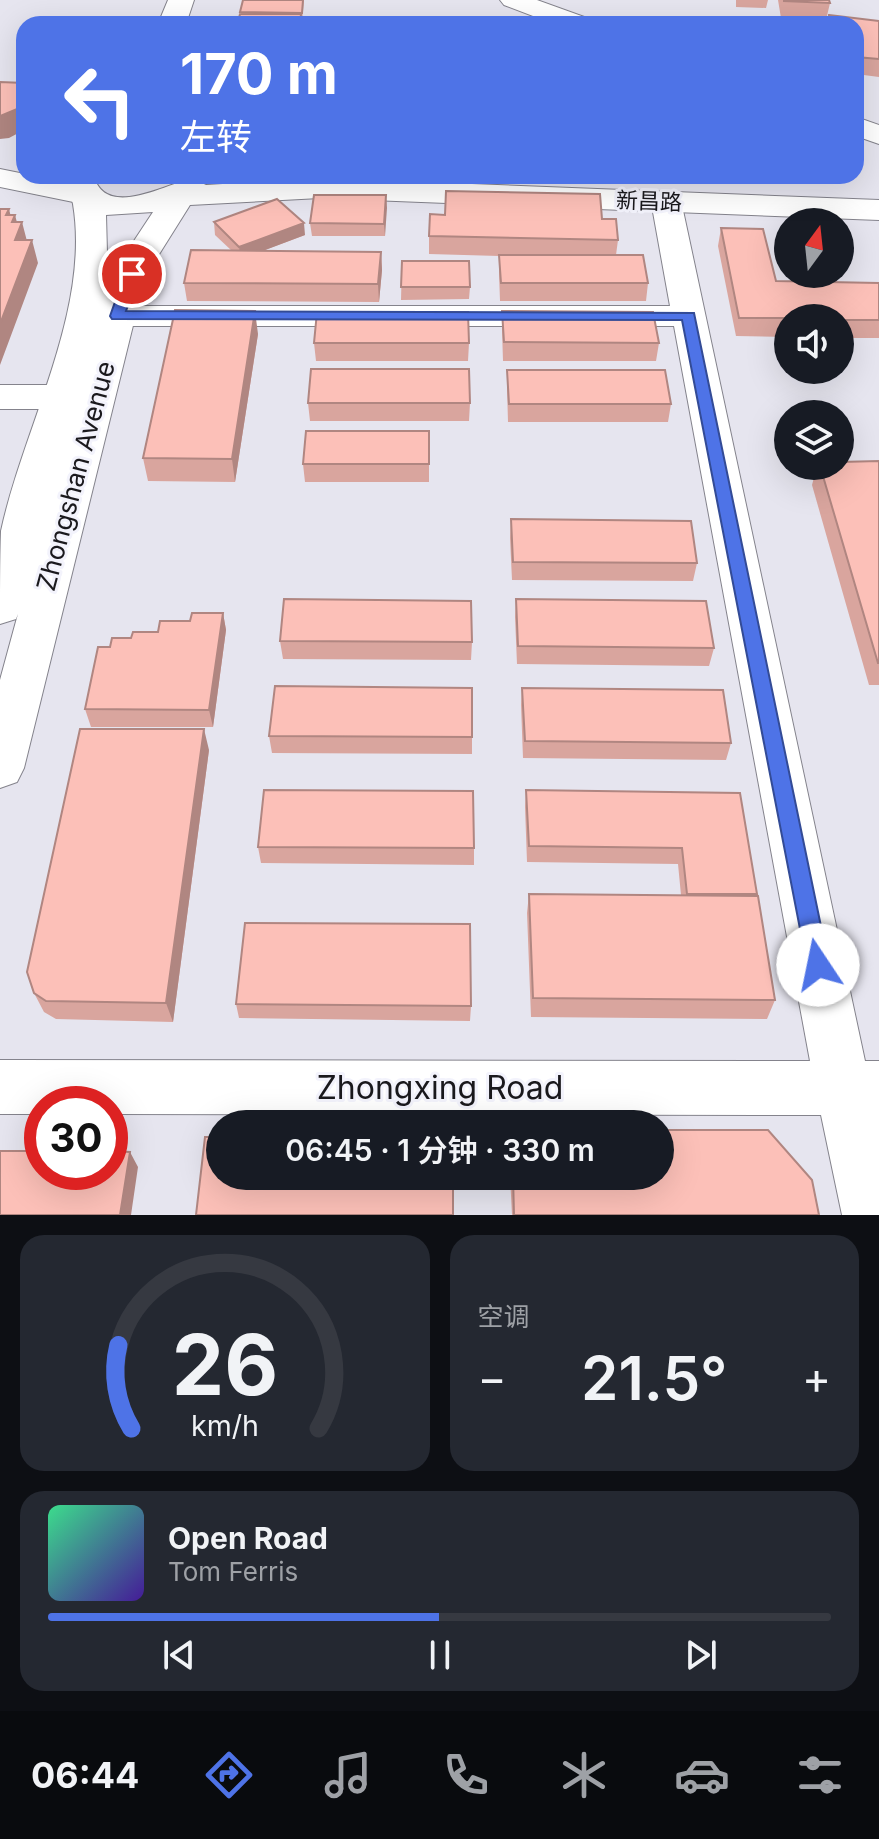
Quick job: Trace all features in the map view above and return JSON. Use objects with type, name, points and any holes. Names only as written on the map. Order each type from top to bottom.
[{"type":"main road","name":"新昌路","points":[[646,184],[879,193]]},
{"type":"main road","name":"新昌路","points":[[83,186],[100,202],[133,207],[164,202],[190,186],[320,188],[879,210]]},
{"type":"main road","name":"Zhongshan Avenue","points":[[0,607],[90,293],[92,234],[83,186]]},
{"type":"main road","name":"Zhongshan Avenue","points":[[0,768],[124,293],[141,256],[190,186]]},
{"type":"street","points":[[513,0],[556,16]]},
{"type":"street","points":[[62,184],[83,186]]},
{"type":"street","points":[[666,201],[861,1088],[871,1215]]},
{"type":"street","points":[[118,316],[689,316]]},
{"type":"street","points":[[0,397],[60,397]]},
{"type":"street","name":"Zhongxing Road","points":[[0,1087],[861,1088]]},
{"type":"building","points":[[243,0],[303,0],[302,13],[240,12]]},
{"type":"building","points":[[829,0],[830,3],[784,1]]},
{"type":"building","points":[[240,14],[301,14],[301,16]]},
{"type":"building","points":[[864,19],[879,21],[879,59],[864,58]]},
{"type":"building","points":[[0,82],[16,83],[16,109],[0,116]]},
{"type":"building","points":[[446,191],[600,194],[602,219],[616,219],[618,240],[429,236],[430,214],[445,215]]},
{"type":"building","points":[[314,195],[386,195],[384,224],[310,223]]},
{"type":"building","points":[[277,199],[304,223],[239,247],[214,222]]},
{"type":"building","points":[[0,209],[9,209],[6,215],[15,215],[12,222],[22,222],[15,240],[32,240],[0,324]]},
{"type":"building","points":[[721,228],[763,229],[774,273],[774,288],[854,288],[854,283],[879,283],[879,320],[854,320],[854,304],[774,304],[774,318],[739,318]]},
{"type":"building","points":[[191,250],[381,252],[378,284],[184,283]]},
{"type":"building","points":[[499,255],[643,255],[648,283],[501,283]]},
{"type":"building","points":[[402,261],[469,261],[470,287],[401,287]]},
{"type":"building","points":[[175,310],[255,311],[232,459],[143,458]]},
{"type":"building","points":[[502,311],[653,312],[659,343],[504,342]]},
{"type":"building","points":[[317,312],[468,312],[469,343],[314,343]]},
{"type":"building","points":[[311,369],[469,369],[470,403],[308,403]]},
{"type":"building","points":[[507,370],[665,370],[671,404],[509,404]]},
{"type":"building","points":[[306,431],[429,431],[429,464],[303,464]]},
{"type":"building","points":[[879,461],[879,663],[824,480],[854,480],[854,462]]},
{"type":"building","points":[[511,519],[691,521],[697,563],[513,562]]},
{"type":"building","points":[[284,599],[471,601],[472,642],[280,641]]},
{"type":"building","points":[[516,599],[706,601],[714,648],[518,646]]},
{"type":"building","points":[[192,613],[223,613],[209,710],[85,709],[98,647],[110,647],[112,638],[131,638],[133,632],[158,632],[160,621],[190,621]]},
{"type":"building","points":[[275,686],[472,688],[472,737],[269,736]]},
{"type":"building","points":[[522,688],[723,690],[731,743],[525,741]]},
{"type":"building","points":[[80,729],[204,729],[166,1003],[46,1001],[34,993],[27,972]]},
{"type":"building","points":[[264,790],[473,791],[474,848],[258,847]]},
{"type":"building","points":[[526,790],[740,793],[757,894],[687,894],[682,848],[529,846]]},
{"type":"building","points":[[529,894],[758,896],[775,1000],[533,998]]},
{"type":"building","points":[[245,923],[470,924],[471,1006],[236,1004]]},
{"type":"building","points":[[674,1130],[768,1130],[812,1180],[819,1215],[514,1215],[513,1190],[674,1190]]},
{"type":"building","points":[[205,1137],[206,1190],[453,1190],[453,1215],[196,1215]]},
{"type":"building","points":[[0,1151],[24,1151],[24,1190],[124,1190],[120,1215],[0,1215]]},
{"type":"route","points":[[132,274],[118,316],[689,316],[818,965]]}]
